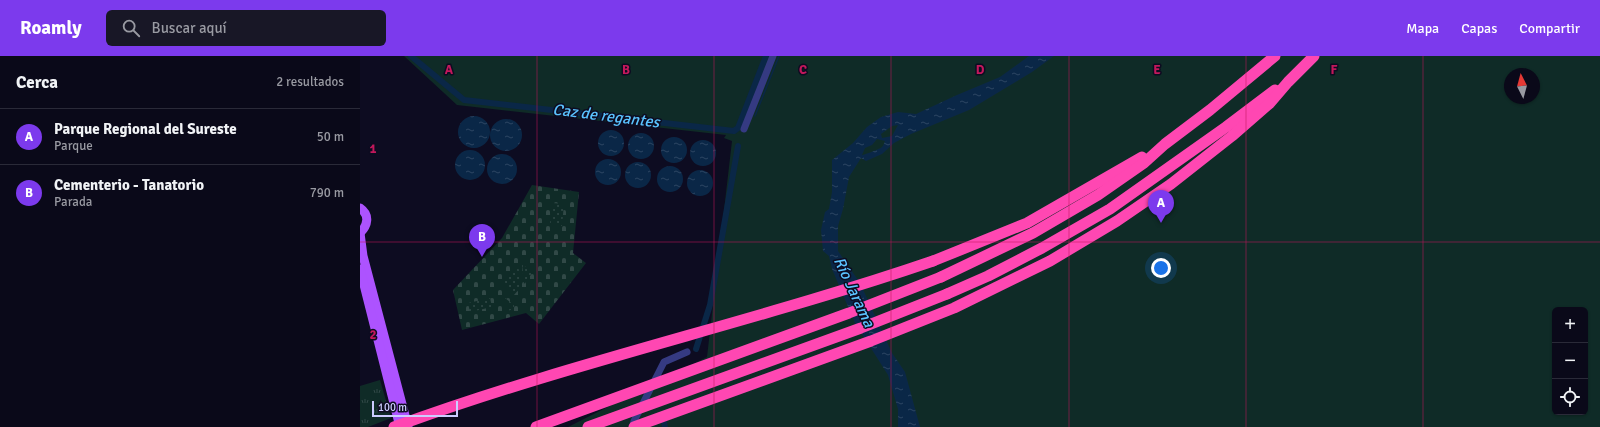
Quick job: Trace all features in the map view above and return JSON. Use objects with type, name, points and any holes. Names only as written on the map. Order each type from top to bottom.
[{"type":"highway","points":[[536,427],[870,306],[941,277],[1033,233],[1098,195],[1144,163],[1165,144],[1210,110],[1275,56]]},
{"type":"highway","points":[[634,427],[864,344],[954,308],[1050,261],[1117,221],[1170,184],[1232,136],[1270,103],[1288,82],[1314,56]]},
{"type":"highway","points":[[588,427],[868,326],[988,276],[1035,252],[1110,209],[1288,82]]},
{"type":"highway","points":[[394,427],[487,394],[836,293],[933,261],[1027,223],[1165,144]]},
{"type":"main road","points":[[360,208],[367,218],[366,225],[360,233],[363,256],[408,427]]},
{"type":"main road","points":[[360,269],[400,427]]},
{"type":"street","points":[[744,129],[773,56]]},
{"type":"street","points":[[634,427],[634,420],[664,362],[687,352]]},
{"type":"green space","points":[[404,56],[1600,56],[1600,427],[568,427],[707,357],[732,141],[724,138],[726,135],[457,105]]},
{"type":"green space","points":[[532,185],[579,192],[573,253],[586,263],[539,324],[526,313],[462,330],[453,290],[502,238]]},
{"type":"green space","points":[[552,203],[564,204],[562,226],[550,224]]},
{"type":"green space","points":[[518,264],[521,287],[514,295],[503,285],[503,283]]},
{"type":"green space","points":[[522,264],[533,272],[524,284]]},
{"type":"green space","points":[[490,298],[492,307],[470,312],[468,303]]},
{"type":"green space","points":[[505,298],[514,305],[514,309],[507,311],[508,306],[503,301]]},
{"type":"green space","points":[[380,380],[391,418],[368,427],[360,427],[360,386]]},
{"type":"water","name":"Río Jarama","points":[[1029,56],[1054,56],[1032,72],[969,110],[911,134],[894,143],[882,154],[866,161],[861,158],[849,177],[838,226],[838,251],[860,283],[892,353],[905,372],[920,427],[898,427],[898,409],[888,375],[855,323],[832,269],[829,256],[823,251],[821,230],[825,212],[829,209],[832,192],[832,160],[853,143],[867,127],[881,117],[898,112],[916,114],[1000,77]],"holes":[[[898,125],[892,136],[882,138],[881,134],[892,126]],[[877,139],[885,141],[884,145],[872,152],[862,155],[865,148],[872,145]]]},
{"type":"water","points":[[474,116],[485,121],[490,132],[485,143],[474,148],[463,143],[458,132],[463,121]]},
{"type":"water","points":[[506,119],[517,124],[522,135],[517,146],[506,151],[495,146],[490,135],[495,124]]},
{"type":"water","points":[[611,130],[620,134],[624,143],[620,152],[611,156],[602,152],[598,143],[602,134]]},
{"type":"water","points":[[641,133],[650,137],[654,146],[650,155],[641,159],[632,155],[628,146],[632,137]]},
{"type":"water","points":[[674,137],[683,141],[687,150],[683,159],[674,163],[665,159],[661,150],[665,141]]},
{"type":"water","points":[[703,140],[712,144],[716,153],[712,162],[703,166],[694,162],[690,153],[694,144]]},
{"type":"water","points":[[470,150],[481,154],[485,165],[481,176],[470,180],[459,176],[455,165],[459,154]]},
{"type":"water","points":[[502,154],[513,158],[517,169],[513,180],[502,184],[491,180],[487,169],[491,158]]},
{"type":"water","points":[[608,159],[617,163],[621,172],[617,181],[608,185],[599,181],[595,172],[599,163]]},
{"type":"water","points":[[638,162],[647,166],[651,175],[647,184],[638,188],[629,184],[625,175],[629,166]]},
{"type":"water","points":[[670,166],[679,170],[683,179],[679,188],[670,192],[661,188],[657,179],[661,170]]},
{"type":"water","points":[[700,170],[709,174],[713,183],[709,192],[700,196],[691,192],[687,183],[691,174]]},
{"type":"waterway","name":"Caz de regantes","points":[[411,56],[464,100],[734,131],[738,128],[766,56]]},
{"type":"waterway","points":[[755,116],[779,56]]},
{"type":"waterway","points":[[696,349],[710,305],[738,146]]},
{"type":"waterway","points":[[664,422],[665,427]]},
{"type":"place","name":"Parque Regional del Sureste","points":[[1161,223]]},
{"type":"place","name":"Cementerio - Tanatorio","points":[[482,257]]}]
